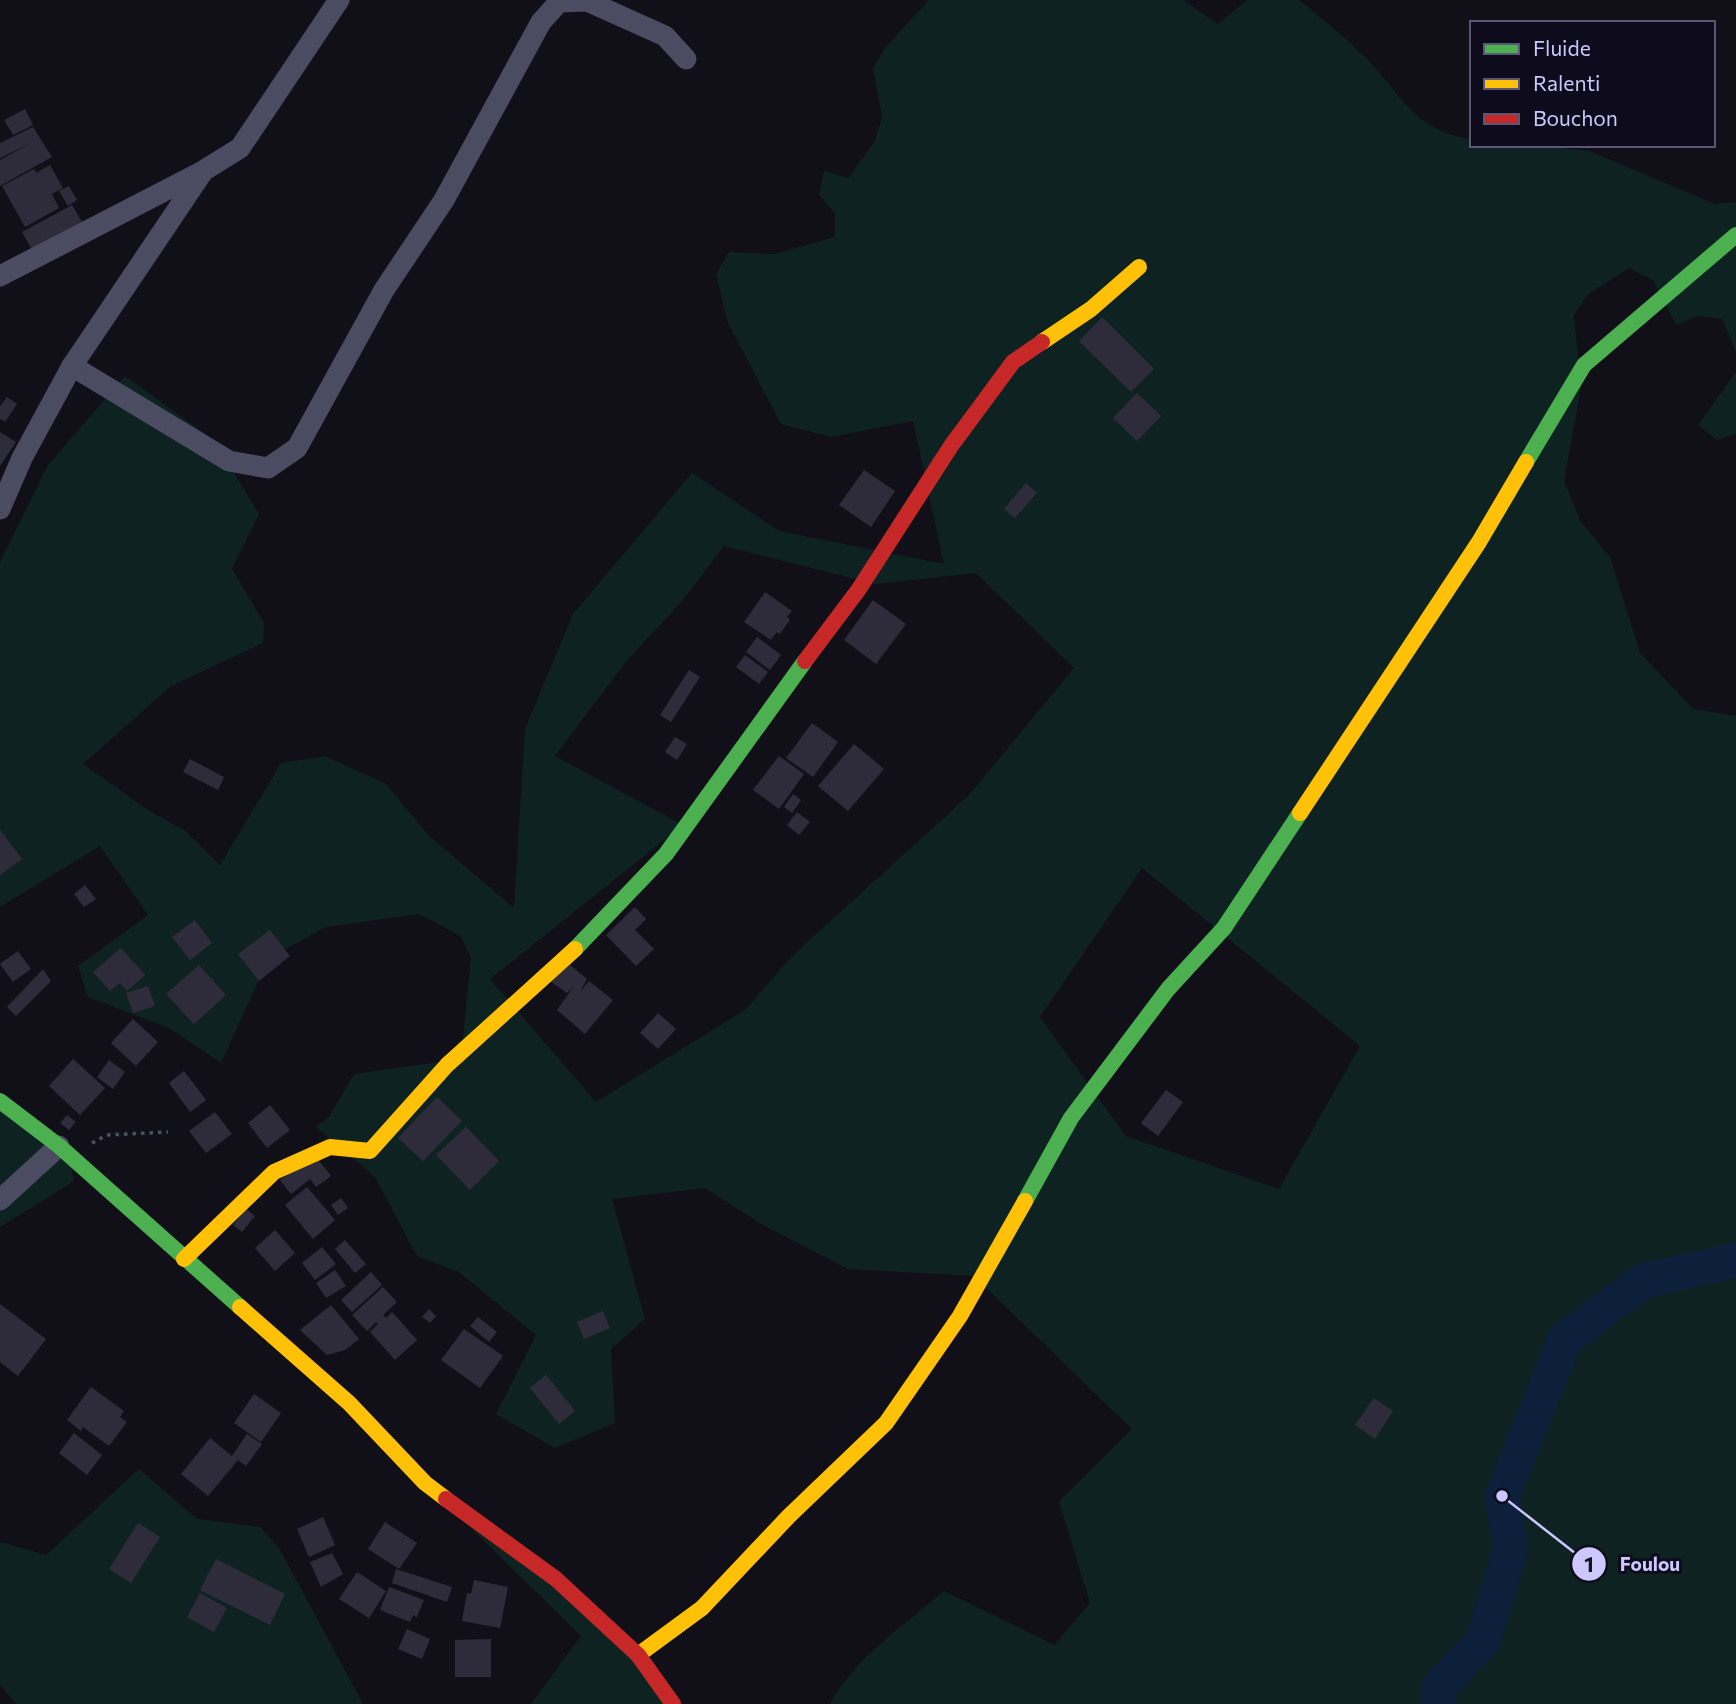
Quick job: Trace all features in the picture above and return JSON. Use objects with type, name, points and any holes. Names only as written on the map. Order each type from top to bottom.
[{"type":"street","points":[[0,276],[203,171],[240,148],[339,0]]},
{"type":"street","points":[[72,366],[229,461],[268,468],[297,448],[384,290],[444,200],[541,22],[559,2],[587,1],[665,36],[686,59]]},
{"type":"street","points":[[0,509],[22,458],[72,366],[203,171]]},
{"type":"street","points":[[638,1655],[702,1608],[789,1516],[886,1423],[960,1316],[1071,1118],[1168,989],[1224,928],[1479,542],[1584,365],[1736,235]]},
{"type":"street","points":[[184,1259],[274,1172],[330,1147],[370,1151],[447,1065],[558,967],[666,854],[750,733],[859,589],[951,446],[1013,362],[1091,309],[1139,267]]},
{"type":"street","points":[[0,1101],[64,1150],[349,1403],[425,1483],[556,1579],[638,1655],[673,1704]]},
{"type":"street","points":[[0,1199],[64,1150]]},
{"type":"path","points":[[64,1150],[107,1135],[169,1132]]},
{"type":"green space","points":[[929,0],[1183,0],[1218,24],[1247,0],[1299,0],[1361,53],[1408,107],[1435,128],[1470,139],[1470,147],[1552,147],[1589,151],[1715,204],[1736,202],[1736,352],[1722,319],[1698,316],[1676,325],[1653,280],[1629,268],[1587,295],[1574,315],[1581,388],[1564,481],[1581,522],[1610,557],[1640,653],[1693,709],[1736,716],[1736,1704],[830,1704],[853,1671],[867,1657],[944,1591],[1054,1645],[1090,1603],[1059,1501],[1132,1429],[974,1276],[848,1269],[763,1225],[705,1188],[612,1199],[645,1319],[611,1349],[615,1423],[555,1448],[496,1414],[536,1335],[459,1272],[417,1256],[375,1177],[316,1127],[329,1117],[354,1074],[461,1059],[471,958],[461,936],[419,914],[326,927],[269,958],[221,1063],[169,1028],[88,997],[78,966],[148,915],[100,846],[0,907],[0,562],[48,465],[125,376],[215,441],[259,514],[232,569],[264,623],[263,643],[171,686],[83,764],[148,810],[185,831],[220,865],[281,763],[325,756],[386,784],[429,836],[514,908],[525,729],[573,614],[692,473],[779,531],[944,564],[913,421],[831,437],[781,424],[728,323],[716,274],[729,252],[775,254],[835,237],[835,213],[819,195],[824,171],[848,178],[875,141],[882,117],[873,68],[885,48]],"holes":[[[724,546],[875,584],[976,573],[1074,668],[969,795],[793,955],[745,1010],[596,1102],[490,979],[683,825],[555,756],[625,663],[683,600]],[[1142,868],[1360,1046],[1279,1189],[1126,1136],[1040,1017]]]},
{"type":"green space","points":[[1736,372],[1736,434],[1717,440],[1698,425]]},
{"type":"green space","points":[[0,1102],[69,1155],[74,1181],[0,1227]]},
{"type":"green space","points":[[139,1469],[197,1519],[260,1527],[279,1548],[363,1704],[16,1704],[0,1685],[0,1542],[46,1555]]},
{"type":"green space","points":[[425,1483],[556,1579],[673,1704],[531,1704],[581,1636]]},
{"type":"building","points":[[25,109],[33,125],[13,135],[4,120]]},
{"type":"building","points":[[33,127],[52,157],[0,186],[0,160],[29,144],[0,158],[0,143]]},
{"type":"building","points":[[50,165],[63,188],[52,194],[59,208],[25,227],[2,186],[34,169],[36,173]]},
{"type":"building","points":[[69,186],[77,200],[68,206],[59,191]]},
{"type":"building","points":[[72,205],[82,222],[32,250],[22,232]]},
{"type":"building","points":[[1102,317],[1154,369],[1131,392],[1079,341]]},
{"type":"building","points":[[1137,393],[1161,416],[1137,441],[1113,418]]},
{"type":"building","points":[[7,397],[17,404],[5,422],[0,419],[0,406]]},
{"type":"building","points":[[0,432],[16,442],[0,466]]},
{"type":"building","points":[[864,470],[895,491],[871,527],[839,505]]},
{"type":"building","points":[[1026,483],[1037,493],[1015,518],[1004,509]]},
{"type":"building","points":[[765,592],[792,611],[787,617],[790,620],[780,634],[777,632],[771,640],[744,622]]},
{"type":"building","points":[[873,600],[906,624],[876,664],[844,640]]},
{"type":"building","points":[[757,637],[781,655],[770,670],[746,652]]},
{"type":"building","points":[[745,655],[768,672],[759,684],[736,667]]},
{"type":"building","points":[[689,670],[700,677],[671,722],[660,715]]},
{"type":"building","points":[[812,723],[838,742],[813,777],[786,758]]},
{"type":"building","points":[[675,737],[687,744],[677,760],[665,752]]},
{"type":"building","points":[[854,744],[884,769],[848,811],[818,786]]},
{"type":"building","points":[[779,756],[804,774],[779,809],[753,790]]},
{"type":"building","points":[[190,759],[224,777],[218,790],[183,772]]},
{"type":"building","points":[[793,794],[801,800],[792,813],[784,807]]},
{"type":"building","points":[[797,812],[810,822],[799,835],[787,825]]},
{"type":"building","points":[[0,830],[22,859],[0,875]]},
{"type":"building","points":[[85,885],[96,899],[84,907],[74,894]]},
{"type":"building","points":[[635,907],[646,919],[635,930],[654,949],[636,966],[606,935]]},
{"type":"building","points":[[195,920],[212,943],[190,960],[172,937]]},
{"type":"building","points":[[270,930],[290,956],[259,981],[238,954]]},
{"type":"building","points":[[121,948],[145,975],[127,991],[120,983],[110,991],[93,972]]},
{"type":"building","points":[[18,951],[31,969],[13,982],[0,964]]},
{"type":"building","points":[[199,965],[226,995],[194,1024],[166,994]]},
{"type":"building","points":[[570,965],[587,979],[580,992],[589,981],[613,1000],[585,1034],[557,1010],[574,986],[567,993],[550,981]]},
{"type":"building","points":[[43,969],[51,981],[16,1016],[7,1007]]},
{"type":"building","points":[[148,986],[155,1006],[133,1013],[126,993]]},
{"type":"building","points":[[658,1013],[676,1029],[658,1049],[640,1033]]},
{"type":"building","points":[[133,1019],[158,1042],[136,1066],[111,1043]]},
{"type":"building","points":[[73,1059],[105,1088],[80,1115],[49,1086]]},
{"type":"building","points":[[109,1060],[125,1072],[113,1089],[97,1077]]},
{"type":"building","points":[[184,1071],[206,1100],[190,1112],[169,1083]]},
{"type":"building","points":[[1166,1090],[1183,1102],[1158,1136],[1141,1123]]},
{"type":"building","points":[[437,1097],[462,1121],[423,1161],[398,1138]]},
{"type":"building","points":[[270,1105],[290,1130],[267,1148],[248,1123]]},
{"type":"building","points":[[215,1112],[232,1134],[206,1153],[189,1131]]},
{"type":"building","points":[[67,1115],[76,1122],[69,1130],[60,1123]]},
{"type":"building","points":[[466,1127],[499,1161],[470,1190],[436,1155]]},
{"type":"building","points":[[314,1154],[331,1176],[316,1187],[310,1179],[291,1194],[280,1180]]},
{"type":"building","points":[[307,1187],[335,1220],[313,1239],[285,1205]]},
{"type":"building","points":[[341,1198],[348,1208],[338,1215],[331,1205]]},
{"type":"building","points":[[246,1209],[255,1216],[242,1232],[233,1225]]},
{"type":"building","points":[[275,1230],[295,1253],[275,1271],[255,1248]]},
{"type":"building","points":[[345,1240],[366,1264],[355,1273],[335,1249]]},
{"type":"building","points":[[322,1247],[336,1264],[315,1280],[302,1263]]},
{"type":"building","points":[[335,1270],[346,1286],[326,1298],[316,1283]]},
{"type":"building","points":[[371,1272],[382,1285],[352,1312],[341,1300]]},
{"type":"building","points":[[383,1287],[397,1302],[383,1315],[386,1318],[392,1312],[417,1340],[395,1360],[370,1332],[378,1324],[376,1322],[367,1331],[352,1315]]},
{"type":"building","points":[[0,1304],[46,1339],[18,1376],[0,1362]]},
{"type":"building","points":[[331,1305],[359,1339],[345,1350],[327,1355],[300,1330]]},
{"type":"building","points":[[429,1309],[436,1316],[430,1323],[422,1317]]},
{"type":"building","points":[[603,1311],[610,1328],[584,1339],[577,1322]]},
{"type":"building","points":[[478,1317],[497,1332],[489,1342],[470,1326]]},
{"type":"building","points":[[464,1329],[503,1356],[480,1388],[441,1360]]},
{"type":"building","points":[[546,1375],[575,1411],[559,1424],[530,1388]]},
{"type":"building","points":[[91,1387],[124,1411],[120,1417],[127,1422],[109,1446],[83,1427],[81,1431],[67,1420]]},
{"type":"building","points":[[254,1394],[281,1413],[261,1442],[234,1423]]},
{"type":"building","points":[[1374,1398],[1393,1411],[1375,1439],[1355,1425]]},
{"type":"building","points":[[74,1433],[102,1455],[87,1475],[59,1453]]},
{"type":"building","points":[[247,1434],[262,1444],[246,1466],[238,1460],[208,1496],[181,1474],[210,1438],[232,1456]]},
{"type":"building","points":[[323,1517],[335,1545],[309,1557],[297,1529]]},
{"type":"building","points":[[385,1522],[417,1543],[399,1569],[368,1549]]},
{"type":"building","points":[[138,1523],[160,1537],[131,1583],[109,1569]]},
{"type":"building","points":[[332,1553],[343,1574],[321,1587],[310,1562]]},
{"type":"building","points":[[216,1559],[285,1594],[270,1625],[200,1590]]},
{"type":"building","points":[[396,1569],[452,1587],[447,1602],[392,1583]]},
{"type":"building","points":[[357,1572],[386,1591],[369,1618],[339,1599]]},
{"type":"building","points":[[474,1580],[508,1587],[500,1628],[462,1621],[467,1593],[471,1594]]},
{"type":"building","points":[[389,1587],[424,1600],[417,1617],[413,1615],[410,1622],[380,1610]]},
{"type":"building","points":[[200,1593],[227,1608],[214,1632],[187,1617]]},
{"type":"building","points":[[407,1629],[430,1639],[422,1659],[398,1649]]},
{"type":"building","points":[[491,1639],[491,1677],[455,1677],[455,1640]]},
{"type":"waterway","points":[[1439,1704],[1438,1688],[1483,1641],[1511,1548],[1502,1496],[1565,1339],[1643,1281],[1736,1260]]},
{"type":"traffic: fast","points":[[1526,462],[1584,365],[1736,235]]},
{"type":"traffic: fast","points":[[575,949],[666,854],[805,661]]},
{"type":"traffic: fast","points":[[1025,1201],[1071,1118],[1168,989],[1224,928],[1300,813]]},
{"type":"traffic: fast","points":[[0,1101],[59,1146],[240,1307]]},
{"type":"traffic: slow","points":[[1042,342],[1091,309],[1139,267]]},
{"type":"traffic: slow","points":[[1300,813],[1479,542],[1526,462]]},
{"type":"traffic: slow","points":[[184,1259],[274,1172],[330,1147],[370,1151],[447,1065],[575,949]]},
{"type":"traffic: slow","points":[[638,1655],[702,1608],[789,1516],[886,1423],[960,1316],[1025,1201]]},
{"type":"traffic: slow","points":[[240,1307],[349,1403],[425,1483],[446,1499]]},
{"type":"traffic: jam","points":[[805,661],[859,589],[951,446],[1013,362],[1042,342]]},
{"type":"traffic: jam","points":[[446,1499],[556,1579],[638,1655],[673,1704]]},
{"type":"place","name":"Foulou","points":[[1502,1496]]}]
